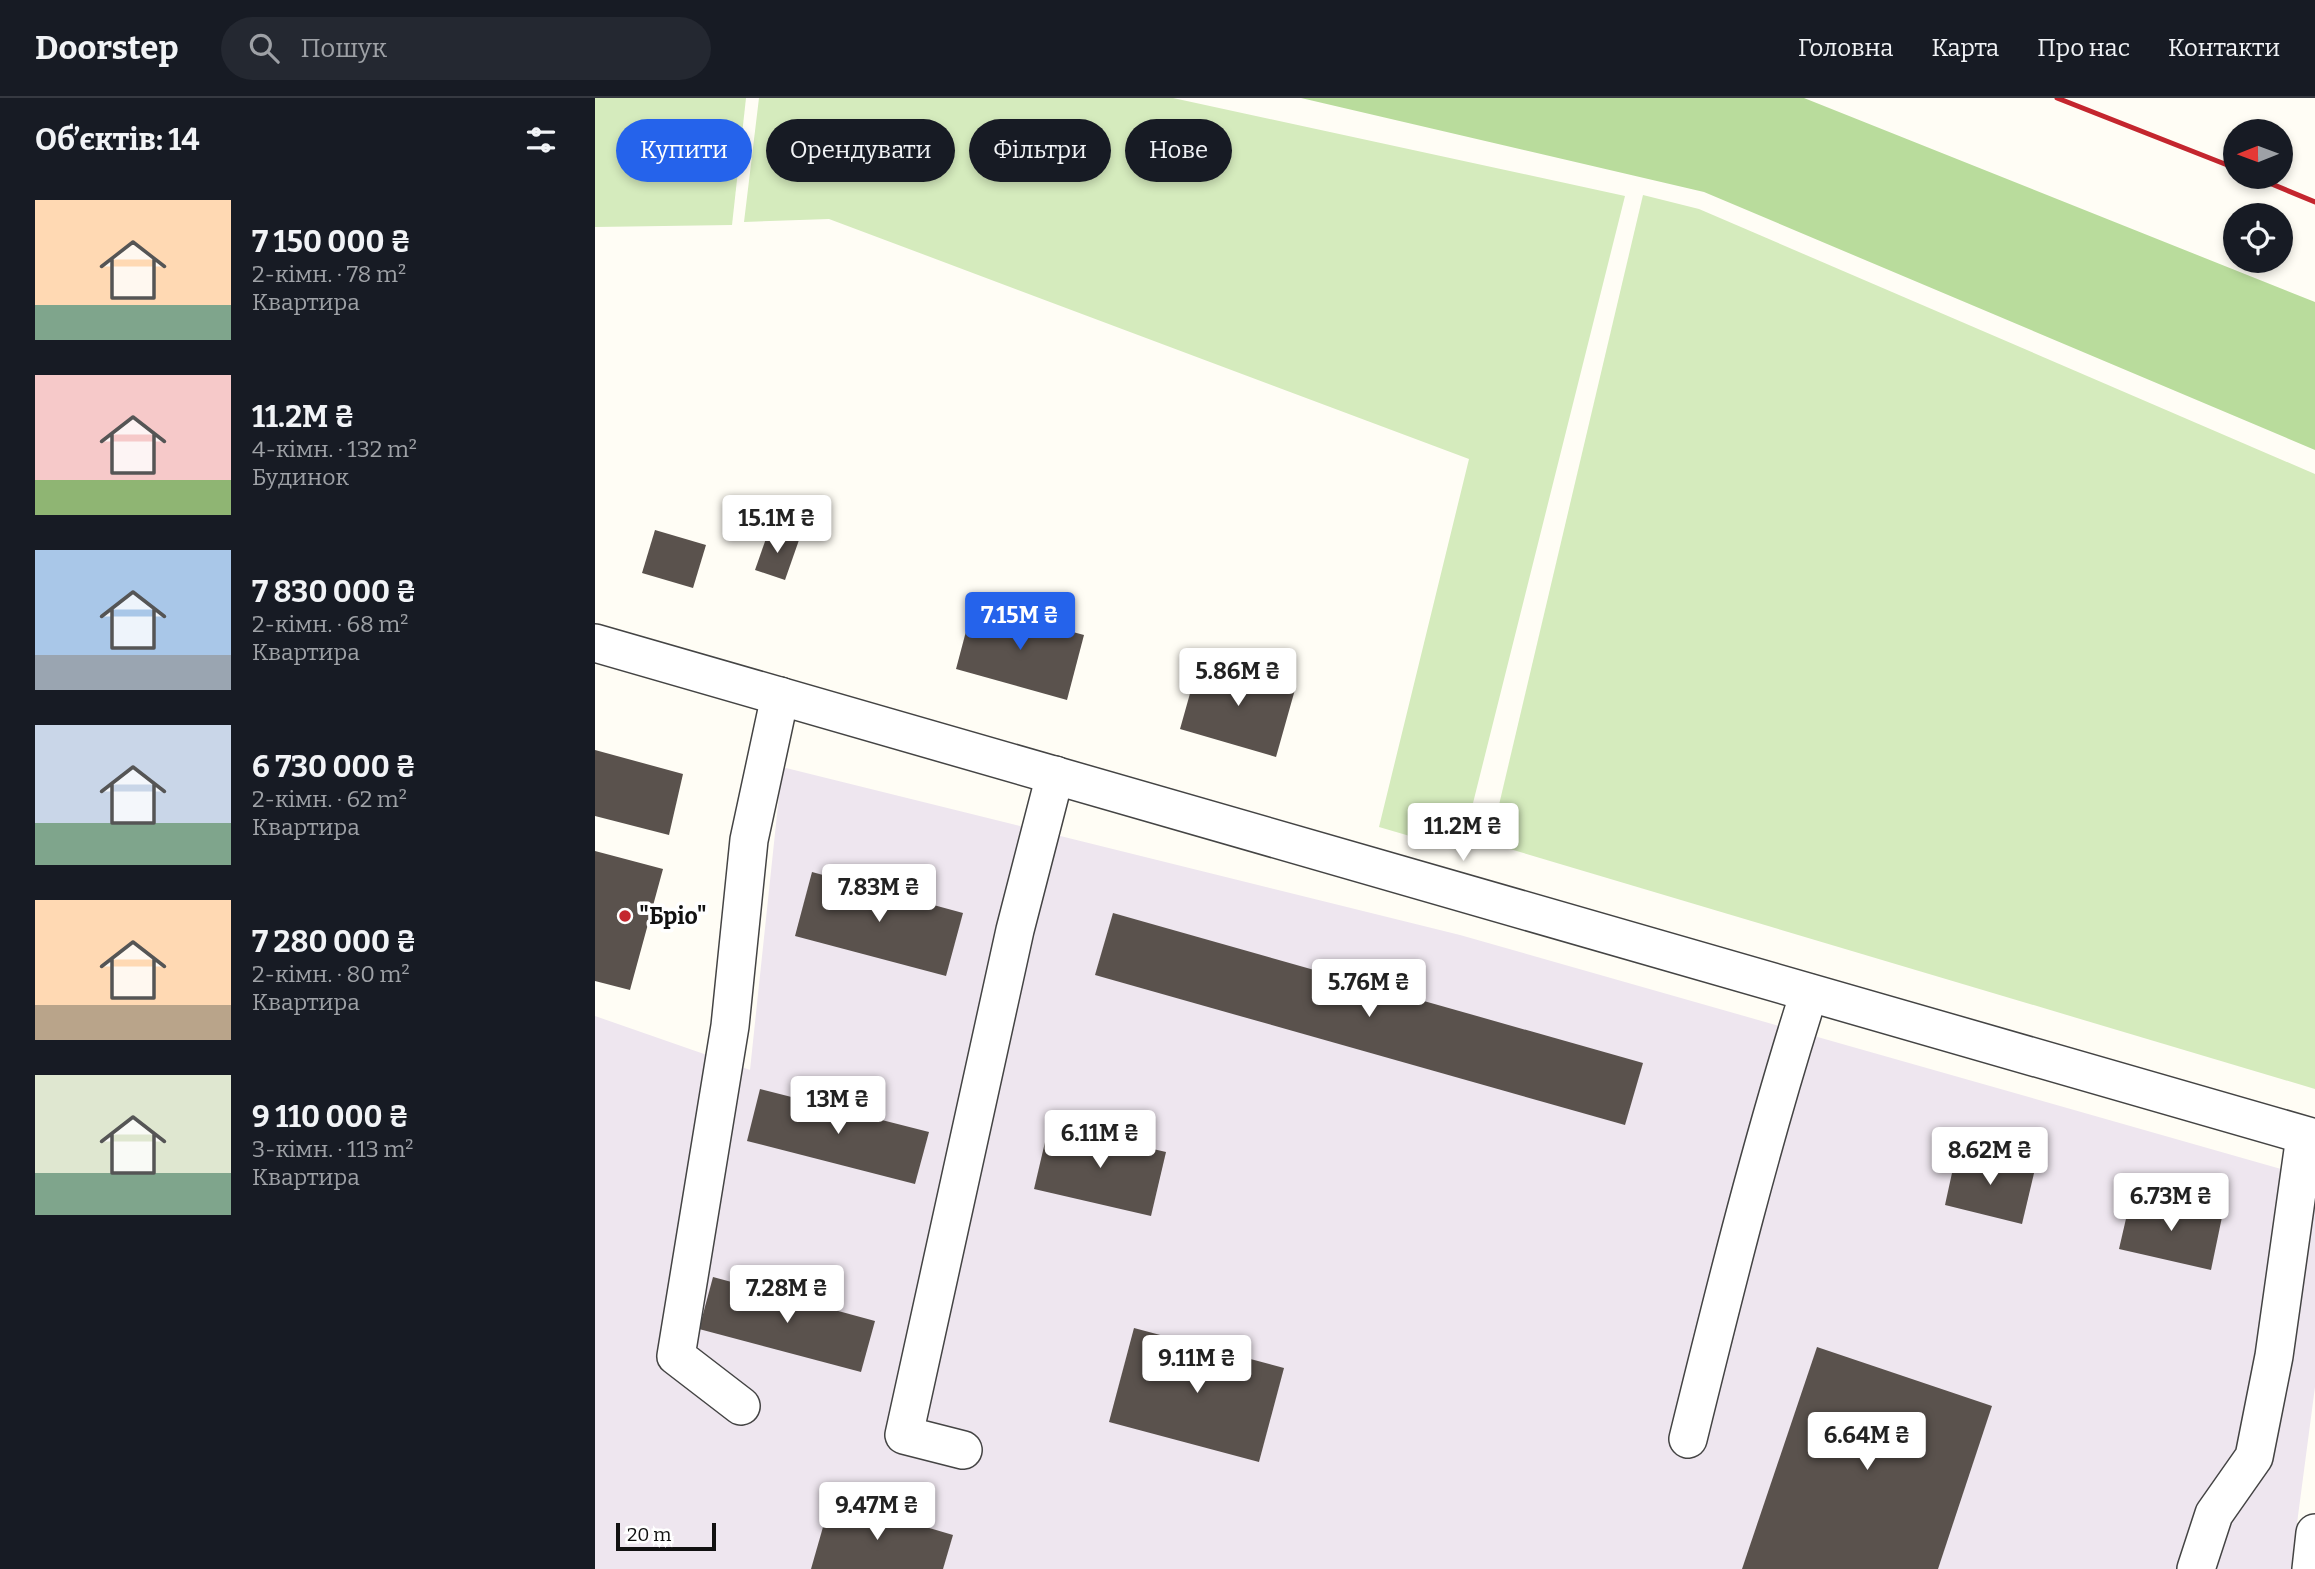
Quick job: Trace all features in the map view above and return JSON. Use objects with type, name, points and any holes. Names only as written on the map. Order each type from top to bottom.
[{"type":"street","points":[[595,642],[2310,1137],[2255,1457],[2214,1514],[2196,1569]]},
{"type":"street","points":[[741,1406],[676,1356],[730,1026],[749,840],[780,696]]},
{"type":"street","points":[[963,1450],[904,1436],[1015,930],[1055,775]]},
{"type":"street","points":[[1688,1439],[1786,1065],[1809,993]]},
{"type":"street","points":[[2311,1569],[2315,1533]]},
{"type":"shaded area","points":[[782,767],[1460,935],[2295,1173],[2315,1208],[2315,1387],[2291,1569],[595,1569],[595,1016],[750,1070]]},
{"type":"green space","points":[[595,98],[746,98],[744,119],[616,119],[616,182],[737,182],[732,225],[595,227]]},
{"type":"green space","points":[[759,98],[1173,98],[1625,196],[1461,851],[1379,827],[1469,459],[829,219],[744,222],[749,182],[752,182],[752,156]]},
{"type":"green space","points":[[1301,98],[1804,98],[2223,265],[2223,273],[2242,273],[2315,302],[2315,450],[1704,192]]},
{"type":"green space","points":[[1643,195],[1699,209],[2315,474],[2315,1089],[1490,843]]},
{"type":"building","points":[[655,530],[706,545],[693,588],[642,573]]},
{"type":"building","points":[[769,530],[799,540],[785,580],[755,570]]},
{"type":"building","points":[[973,605],[1084,635],[1067,700],[956,669]]},
{"type":"building","points":[[1200,658],[1296,686],[1276,757],[1180,729]]},
{"type":"building","points":[[595,750],[683,774],[669,835],[595,816]]},
{"type":"building","points":[[595,851],[663,869],[630,990],[595,981]]},
{"type":"building","points":[[812,872],[963,913],[946,976],[795,936]]},
{"type":"building","points":[[1113,913],[1643,1063],[1625,1125],[1095,975]]},
{"type":"building","points":[[760,1089],[929,1132],[915,1184],[747,1141]]},
{"type":"building","points":[[1049,1125],[1166,1152],[1151,1216],[1034,1189]]},
{"type":"building","points":[[1957,1150],[2035,1169],[2022,1224],[1945,1205]]},
{"type":"building","points":[[2131,1197],[2222,1217],[2211,1270],[2119,1249]]},
{"type":"building","points":[[713,1277],[875,1321],[861,1372],[699,1329]]},
{"type":"building","points":[[1134,1328],[1284,1368],[1259,1462],[1109,1422]]},
{"type":"building","points":[[1817,1347],[1992,1406],[1938,1569],[1742,1569]]},
{"type":"building","points":[[831,1499],[953,1535],[943,1569],[811,1569]]},
{"type":"railway","points":[[2057,98],[2223,163]]},
{"type":"railway","points":[[2284,189],[2315,202]]},
{"type":"place","name":"\"Бріо\"","points":[[625,916]]}]
